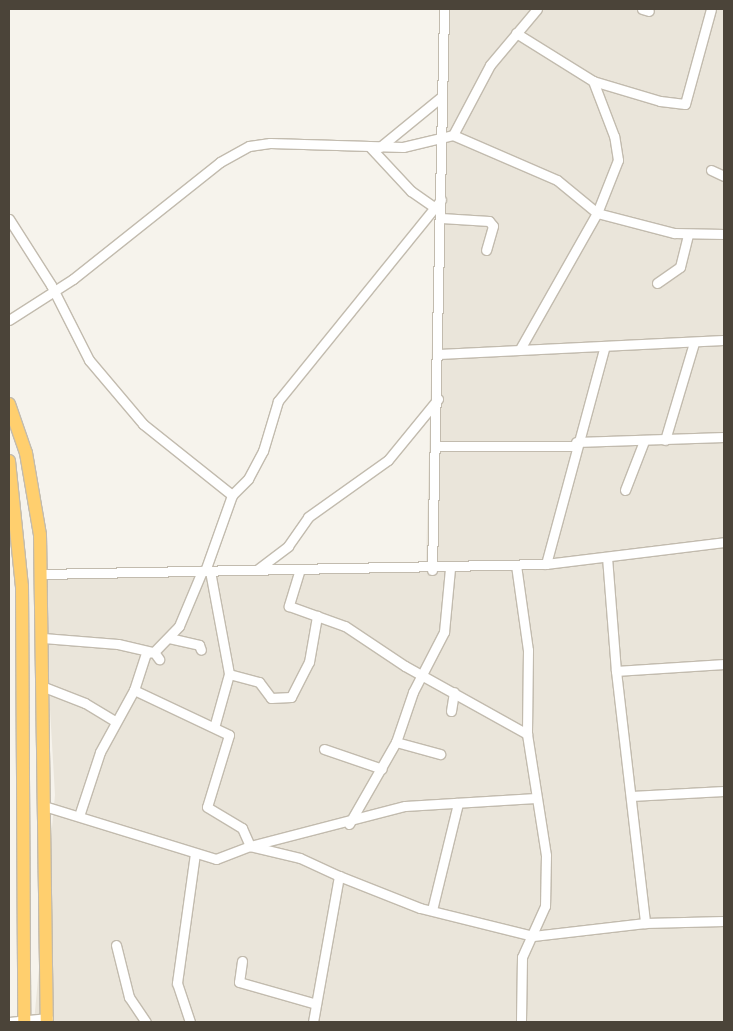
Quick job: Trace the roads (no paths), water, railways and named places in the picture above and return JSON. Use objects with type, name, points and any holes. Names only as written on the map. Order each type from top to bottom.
[{"type":"highway","points":[[9,404],[36,499],[42,574],[48,1020]]},
{"type":"highway","points":[[9,461],[15,563],[24,1021]]},
{"type":"street","points":[[432,570],[438,446],[438,212],[441,200],[441,96],[444,9]]},
{"type":"street","points":[[453,135],[490,65],[537,9]]},
{"type":"street","points":[[516,33],[593,81],[660,102],[687,103],[711,9]]},
{"type":"street","points":[[520,349],[598,213],[618,160],[614,136],[593,81]]},
{"type":"street","points":[[380,146],[441,96]]},
{"type":"street","points":[[9,320],[54,292],[236,152],[270,143],[403,147],[442,135],[453,135],[557,180],[598,213],[688,234],[724,234]]},
{"type":"street","points":[[369,146],[438,212],[489,221],[493,226],[486,250]]},
{"type":"street","points":[[711,170],[724,176]]},
{"type":"street","points":[[156,656],[178,626],[206,571],[232,494],[248,479],[263,451],[278,402],[438,212]]},
{"type":"street","points":[[9,219],[54,292],[89,360],[143,424],[232,494]]},
{"type":"street","points":[[657,283],[680,267],[688,234]]},
{"type":"street","points":[[438,354],[520,349],[604,349],[724,340]]},
{"type":"street","points":[[665,440],[694,342]]},
{"type":"street","points":[[546,564],[575,444],[604,349]]},
{"type":"street","points":[[258,570],[288,546],[308,517],[388,460],[438,398]]},
{"type":"street","points":[[438,446],[575,444],[724,437]]},
{"type":"street","points":[[625,490],[644,441]]},
{"type":"street","points":[[42,574],[300,569],[432,570],[546,564],[724,542]]},
{"type":"street","points":[[608,557],[616,671],[632,796],[645,923]]},
{"type":"street","points":[[516,565],[528,650],[527,734],[546,855],[545,906],[522,957],[521,1022]]},
{"type":"street","points":[[349,824],[396,742],[422,673],[444,632],[450,568]]},
{"type":"street","points":[[300,569],[289,606],[345,626],[527,734]]},
{"type":"street","points":[[206,571],[229,674],[215,724]]},
{"type":"street","points":[[229,674],[259,682],[271,698],[291,697],[309,662],[317,616]]},
{"type":"street","points":[[43,638],[118,644],[156,656]]},
{"type":"street","points":[[169,638],[200,645],[200,650]]},
{"type":"street","points":[[79,816],[115,721],[134,690],[146,653],[156,656]]},
{"type":"street","points":[[616,671],[724,664]]},
{"type":"street","points":[[44,687],[85,703],[115,721]]},
{"type":"street","points":[[134,690],[215,724],[229,735],[207,807],[242,828],[250,846]]},
{"type":"street","points":[[450,710],[454,692]]},
{"type":"street","points":[[396,742],[440,754]]},
{"type":"street","points":[[324,749],[382,769]]},
{"type":"street","points":[[632,796],[724,791]]},
{"type":"street","points":[[44,806],[195,854],[225,858],[250,846],[349,824],[405,806],[536,798]]},
{"type":"street","points":[[432,910],[458,803]]},
{"type":"street","points":[[250,846],[300,858],[339,876],[432,910],[533,936],[645,923],[724,921]]},
{"type":"street","points":[[190,1022],[177,984],[195,854]]},
{"type":"street","points":[[313,1022],[339,876]]},
{"type":"street","points":[[116,946],[129,997],[146,1022]]},
{"type":"street","points":[[242,961],[239,982],[316,1004]]},
{"type":"street","points":[[9,1022],[48,1020]]}]
